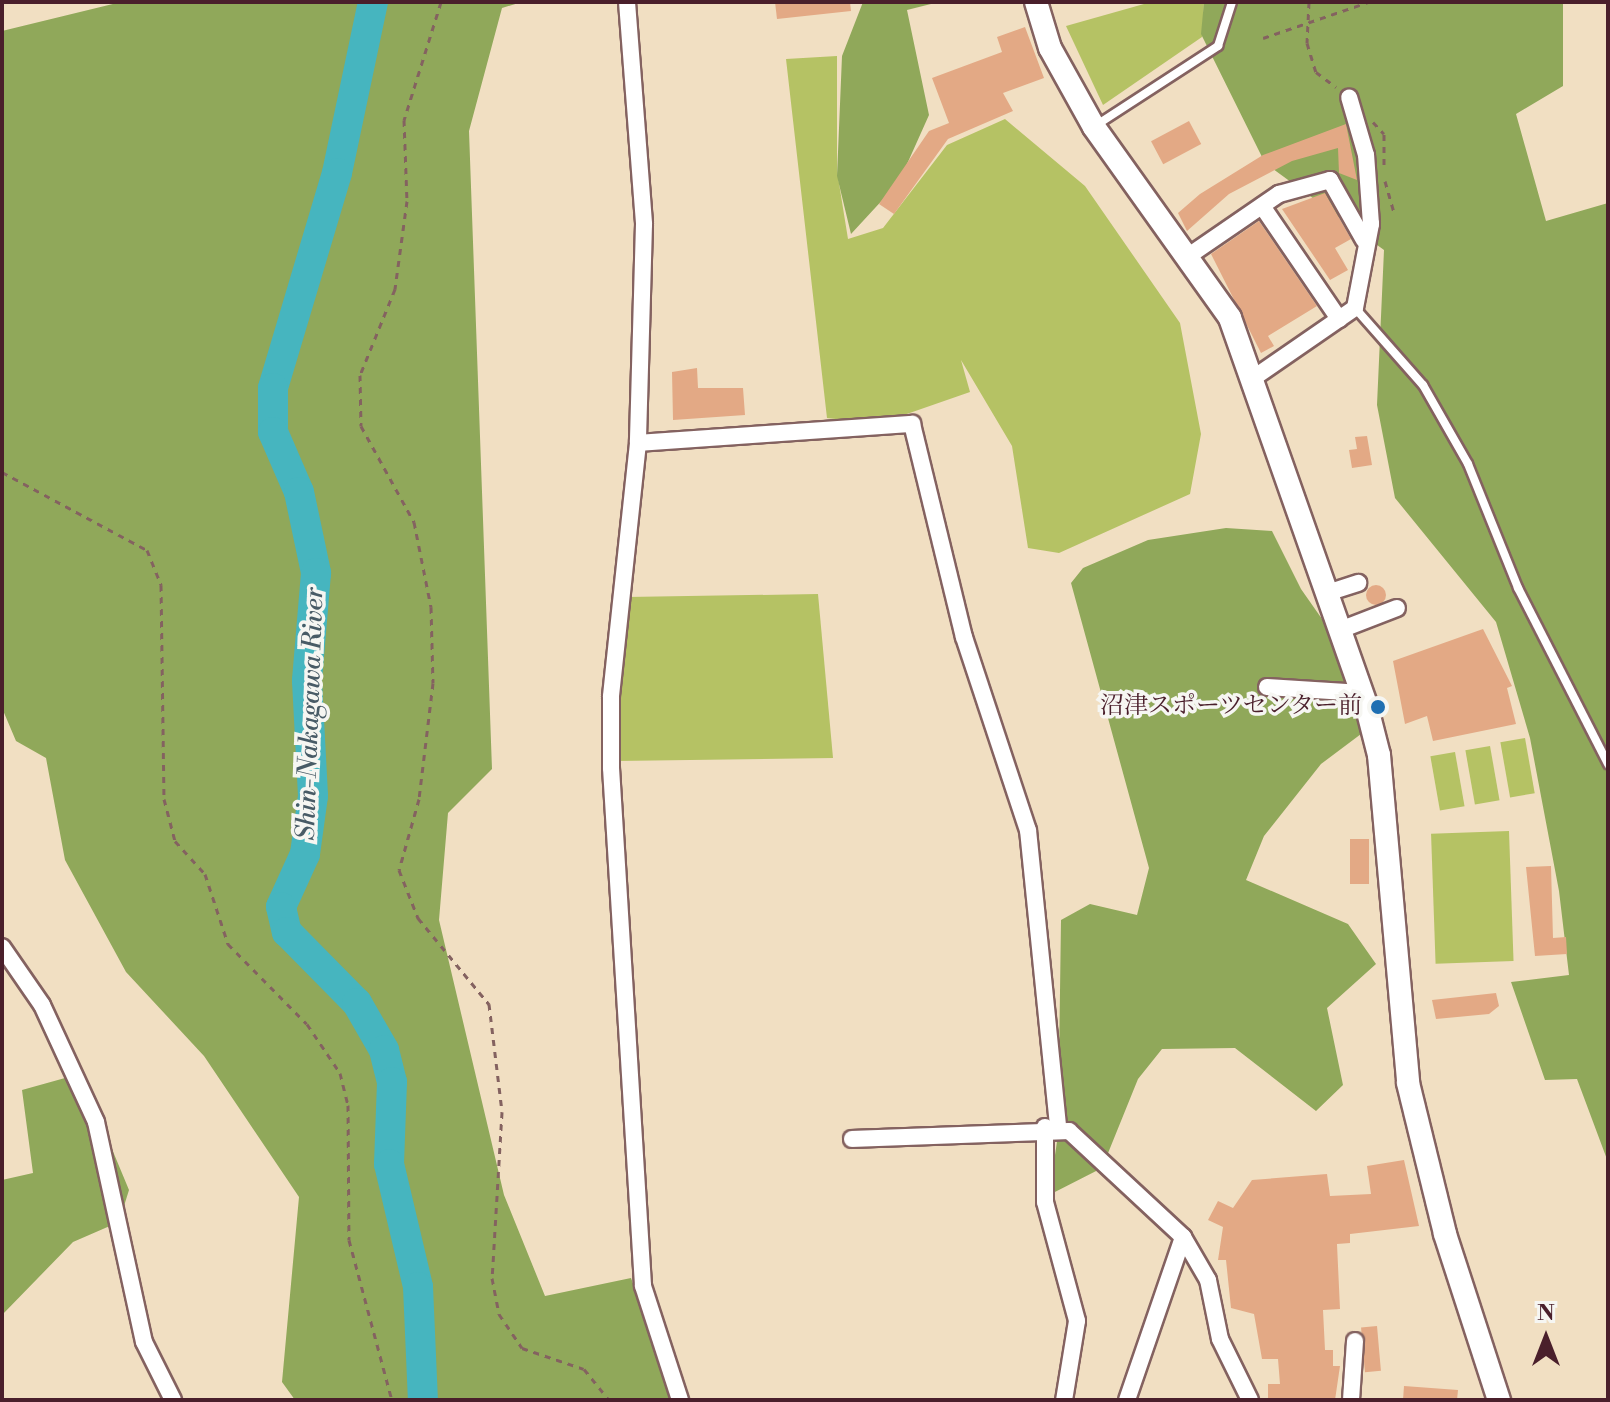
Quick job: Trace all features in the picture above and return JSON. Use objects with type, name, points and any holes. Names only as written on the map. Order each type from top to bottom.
[{"type":"street","points":[[627,2],[644,167],[638,443],[611,697],[611,768],[643,1286],[680,1400]]},
{"type":"street","points":[[1036,2],[1050,48],[1094,127],[1230,318],[1362,693],[1379,755],[1408,1083],[1429,1179],[1499,1400]]},
{"type":"street","points":[[1252,379],[1355,308],[1364,240],[1371,224],[1366,155],[1349,97]]},
{"type":"street","points":[[1187,257],[1262,206],[1330,180],[1364,240]]},
{"type":"street","points":[[1262,206],[1339,319]]},
{"type":"street","points":[[638,443],[912,424],[964,637],[1028,830],[1052,1127],[1045,1202],[1077,1321],[1064,1400]]},
{"type":"street","points":[[1327,593],[1358,583]]},
{"type":"street","points":[[1340,630],[1397,608]]},
{"type":"street","points":[[1267,687],[1362,693]]},
{"type":"street","points":[[2,947],[42,1005],[96,1122],[144,1342],[173,1400]]},
{"type":"street","points":[[852,1139],[1052,1127],[1183,1237],[1208,1280],[1220,1339],[1250,1400]]},
{"type":"street","points":[[1127,1400],[1183,1237]]},
{"type":"street","points":[[1351,1400],[1355,1341]]},
{"type":"lane","points":[[1094,127],[1218,46],[1232,2]]},
{"type":"lane","points":[[1355,308],[1423,385],[1468,464],[1518,588],[1608,764]]},
{"type":"path","points":[[441,2],[404,120],[407,201],[395,289],[360,375],[361,426],[414,522],[431,607],[433,683],[419,799],[399,870],[418,918],[489,1004],[502,1112],[492,1278],[499,1314],[522,1348],[584,1369],[609,1400]]},
{"type":"path","points":[[1263,38],[1368,2]]},
{"type":"path","points":[[2,472],[147,550],[161,585],[164,799],[175,841],[205,874],[228,944],[307,1024],[340,1073],[348,1105],[349,1240],[392,1400]]},
{"type":"green space","points":[[121,2],[522,2],[502,8],[469,131],[492,769],[448,813],[439,920],[504,1195],[545,1296],[631,1278],[675,1400],[295,1400],[282,1382],[299,1197],[204,1056],[126,972],[65,860],[46,758],[16,741],[2,708],[2,31]]},
{"type":"green space","points":[[863,2],[939,2],[907,10],[929,115],[899,182],[851,234],[837,176],[842,56]]},
{"type":"green space","points":[[1151,2],[1204,2],[1202,37],[1103,105],[1066,26]]},
{"type":"green space","points":[[1204,2],[1563,2],[1563,86],[1516,114],[1546,221],[1608,203],[1608,1162],[1577,1079],[1545,1080],[1511,982],[1569,975],[1559,891],[1530,738],[1496,622],[1395,498],[1377,405],[1384,250],[1265,163],[1201,34]]},
{"type":"green space","points":[[837,56],[837,171],[848,239],[883,228],[947,145],[1005,119],[1085,186],[1180,323],[1201,434],[1190,494],[1059,553],[1028,548],[1012,446],[961,360],[970,392],[878,424],[827,418],[786,59]]},
{"type":"green space","points":[[1226,528],[1272,531],[1301,589],[1350,659],[1365,731],[1321,764],[1264,836],[1246,880],[1348,924],[1376,964],[1327,1008],[1343,1085],[1316,1111],[1235,1048],[1162,1049],[1138,1079],[1102,1168],[1049,1195],[1058,1135],[1061,920],[1090,904],[1137,915],[1149,868],[1071,583],[1083,568],[1148,540]]},
{"type":"green space","points":[[818,594],[833,758],[616,761],[612,689],[627,597]]},
{"type":"green space","points":[[1525,738],[1535,793],[1510,797],[1500,742]]},
{"type":"green space","points":[[1490,746],[1500,800],[1475,805],[1465,750]]},
{"type":"green space","points":[[1455,752],[1465,806],[1440,811],[1430,756]]},
{"type":"green space","points":[[1509,831],[1514,961],[1436,964],[1431,834]]},
{"type":"green space","points":[[65,1078],[92,1101],[129,1190],[119,1222],[73,1242],[2,1315],[2,1180],[33,1173],[22,1090]]},
{"type":"building","points":[[775,2],[850,2],[851,11],[777,19]]},
{"type":"building","points":[[1025,27],[1044,78],[1003,93],[1013,111],[948,139],[894,214],[879,204],[929,131],[949,123],[932,78],[1002,52],[997,37]]},
{"type":"building","points":[[1189,121],[1201,144],[1163,164],[1151,141]]},
{"type":"building","points":[[1346,124],[1357,180],[1339,173],[1338,148],[1292,161],[1229,194],[1187,231],[1178,213],[1200,194],[1263,155]]},
{"type":"building","points":[[1325,193],[1351,239],[1335,248],[1348,270],[1330,280],[1282,209]]},
{"type":"building","points":[[1259,221],[1317,306],[1268,336],[1274,346],[1261,353],[1211,254]]},
{"type":"building","points":[[697,368],[698,388],[743,388],[745,415],[673,420],[672,372]]},
{"type":"building","points":[[1367,436],[1372,465],[1352,468],[1349,450],[1357,449],[1355,437]]},
{"type":"building","points":[[1376,585],[1383,588],[1386,595],[1383,602],[1376,605],[1369,602],[1366,595],[1369,588]]},
{"type":"building","points":[[1483,629],[1512,686],[1507,688],[1516,724],[1433,741],[1427,716],[1405,724],[1393,661]]},
{"type":"building","points":[[1350,839],[1369,839],[1369,884],[1350,884]]},
{"type":"building","points":[[1551,866],[1553,938],[1566,937],[1567,954],[1535,956],[1526,867]]},
{"type":"building","points":[[1496,993],[1499,1006],[1489,1014],[1436,1019],[1432,1000]]},
{"type":"building","points":[[1404,1160],[1419,1226],[1350,1234],[1350,1243],[1337,1244],[1340,1309],[1323,1310],[1325,1350],[1333,1350],[1333,1366],[1340,1366],[1335,1400],[1268,1400],[1268,1384],[1280,1384],[1278,1359],[1262,1359],[1254,1314],[1231,1308],[1226,1260],[1218,1260],[1223,1227],[1208,1220],[1218,1201],[1233,1208],[1252,1180],[1327,1174],[1330,1196],[1371,1194],[1367,1166]]},
{"type":"building","points":[[1377,1326],[1381,1371],[1365,1372],[1361,1327]]},
{"type":"building","points":[[1404,1386],[1458,1390],[1457,1400],[1403,1400]]},
{"type":"waterway","name":"Shin-Nakagawa River","points":[[373,2],[337,173],[273,388],[273,432],[299,492],[316,573],[307,681],[313,796],[305,854],[281,907],[287,932],[357,1003],[384,1050],[392,1082],[389,1164],[418,1287],[423,1400]]},
{"type":"place","name":"沼津スポーツセンター前","points":[[1378,707]]}]
